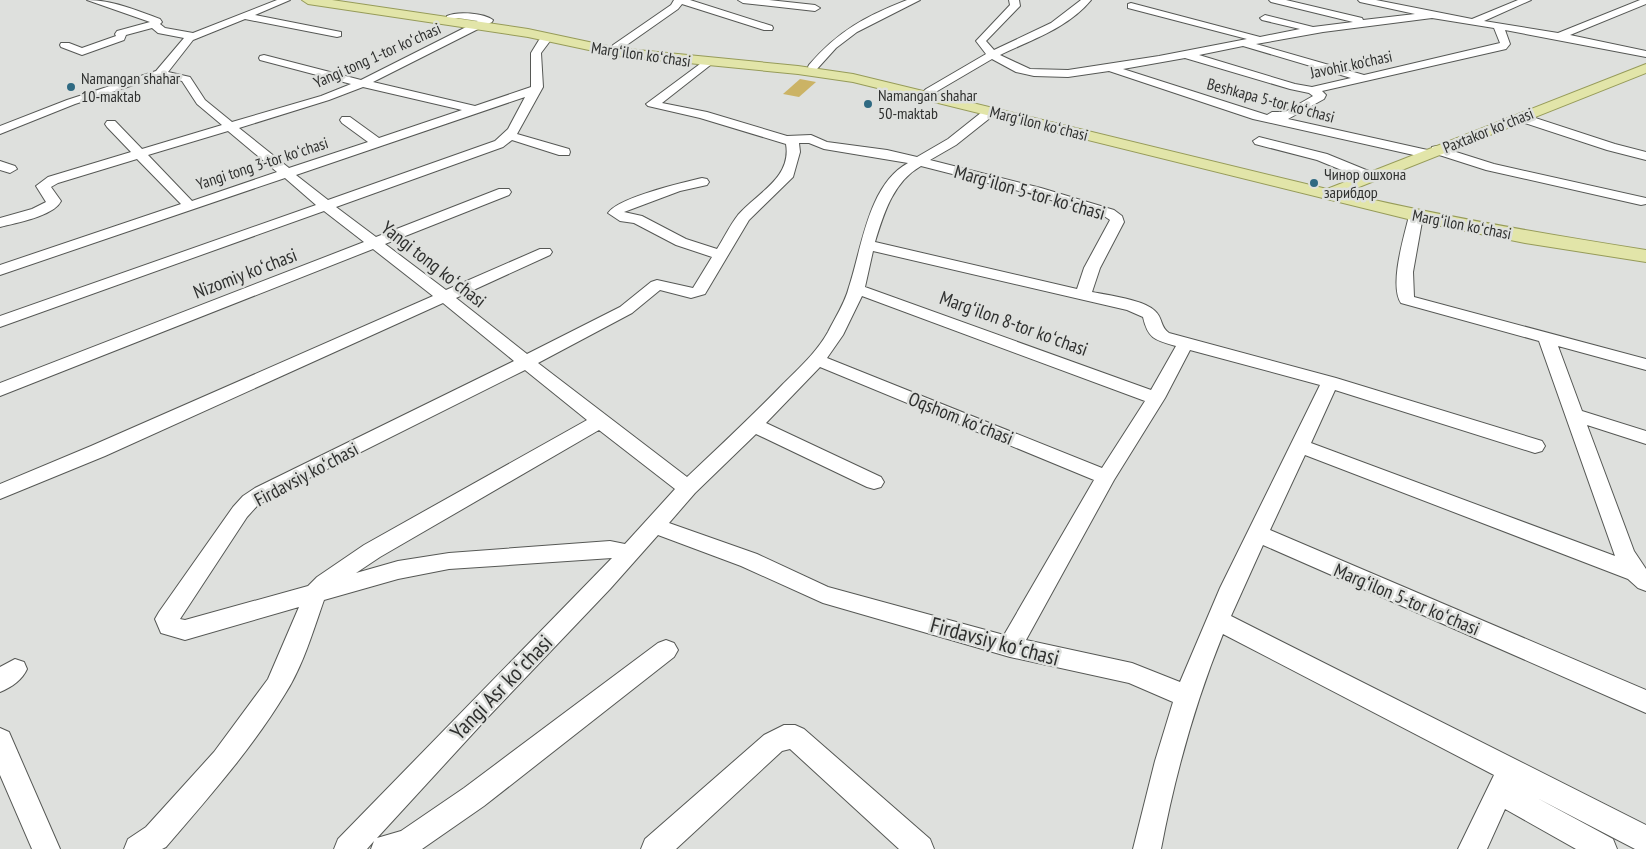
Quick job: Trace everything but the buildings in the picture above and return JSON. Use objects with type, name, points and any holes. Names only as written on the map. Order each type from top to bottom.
[{"type":"main road","name":"Margʻilon koʻchasi","points":[[308,0],[552,33],[617,47],[845,72],[930,91],[1334,192],[1416,216],[1525,237],[1646,256]]},
{"type":"main road","name":"Margʻilon koʻchasi","points":[[341,0],[450,18],[617,52],[708,63],[798,70],[853,78],[1334,192],[1465,220],[1646,250]]},
{"type":"main road","name":"Paxtakor koʻchasi","points":[[1334,192],[1370,176],[1646,68]]},
{"type":"street","points":[[92,0],[113,4],[157,22],[154,24]]},
{"type":"street","points":[[0,130],[71,102],[160,73],[168,66],[184,43],[194,36],[285,0]]},
{"type":"street","points":[[617,47],[675,7],[679,0],[768,28]]},
{"type":"street","points":[[743,0],[815,8]]},
{"type":"street","points":[[813,67],[834,43],[849,33],[877,17],[915,0]]},
{"type":"street","points":[[992,55],[981,41],[1015,6],[1014,0]]},
{"type":"street","points":[[930,91],[992,55],[1057,23],[1072,14],[1086,0]]},
{"type":"street","points":[[1274,0],[1368,23]]},
{"type":"street","points":[[1363,0],[1432,15],[1560,36],[1646,54]]},
{"type":"street","points":[[1472,22],[1526,0]]},
{"type":"street","points":[[1560,36],[1646,1]]},
{"type":"street","name":"Beshkapa 5-tor koʻchasi","points":[[1131,6],[1261,40]]},
{"type":"street","name":"Beshkapa 5-tor koʻchasi","points":[[992,55],[1032,73],[1054,74],[1114,67],[1185,55],[1314,30],[1432,15]]},
{"type":"street","points":[[245,17],[337,34]]},
{"type":"street","name":"Beshkapa 5-tor koʻchasi","points":[[1265,18],[1314,30]]},
{"type":"street","points":[[154,24],[162,31],[194,36]]},
{"type":"street","points":[[65,45],[85,51],[120,38],[122,36],[121,32],[154,24]]},
{"type":"street","name":"Yangi tong 1-tor koʻchasi","points":[[0,224],[52,205],[54,200],[44,186],[47,182],[325,98],[363,83],[481,24]]},
{"type":"street","name":"Javohir ko'chasi","points":[[1185,55],[1316,94],[1364,78],[1502,47],[1505,44],[1498,26]]},
{"type":"street","points":[[0,322],[499,144],[511,136],[526,103],[538,84],[534,59],[542,42],[548,37]]},
{"type":"street","points":[[1243,43],[1364,78]]},
{"type":"street","points":[[264,58],[476,110]]},
{"type":"street","points":[[708,63],[652,104],[703,115],[792,140],[811,139],[824,145],[887,154],[918,161]]},
{"type":"street","points":[[1114,67],[1270,116],[1287,116],[1316,94],[1324,100],[1324,102],[1289,124]]},
{"type":"street","name":"Beshkapa 5-tor koʻchasi","points":[[1114,67],[1225,107],[1289,124],[1432,152]]},
{"type":"street","name":"Yangi tong koʻchasi","points":[[160,73],[186,79],[202,102],[326,206],[688,488]]},
{"type":"street","name":"Yangi tong 3-tor koʻchasi","points":[[0,270],[534,90]]},
{"type":"street","name":"Yangi Asr koʻchasi","points":[[358,848],[688,488],[754,426],[817,360],[835,335],[857,289],[867,245],[877,214],[894,182],[906,169],[952,142],[990,111]]},
{"type":"street","points":[[1520,118],[1646,156]]},
{"type":"street","points":[[346,120],[378,143]]},
{"type":"street","points":[[110,124],[190,206]]},
{"type":"street","points":[[511,136],[564,152]]},
{"type":"street","points":[[526,363],[616,316],[657,285],[696,293],[703,288],[720,255],[750,209],[786,177],[794,152],[792,140]]},
{"type":"street","points":[[1259,141],[1313,154],[1370,176]]},
{"type":"street","points":[[1432,152],[1641,201]]},
{"type":"street","name":"Margʻilon 5-tor koʻchasi","points":[[918,161],[1088,206],[1109,213],[1117,218],[1117,222],[1092,268],[1083,294]]},
{"type":"street","points":[[702,182],[676,188],[621,208],[615,213],[625,218],[637,219],[681,242],[720,255]]},
{"type":"street","name":"Nizomiy koʻchasi","points":[[0,390],[504,192]]},
{"type":"street","points":[[1416,216],[1404,292],[1407,300],[1646,365]]},
{"type":"street","points":[[867,245],[1083,294],[1147,312],[1151,316],[1152,328],[1156,334],[1330,382],[1535,446]]},
{"type":"street","points":[[0,492],[98,451],[545,252]]},
{"type":"street","name":"Margʻilon 8-tor koʻchasi","points":[[857,289],[1156,398]]},
{"type":"street","points":[[1546,338],[1624,553],[1641,578]]},
{"type":"street","points":[[1010,647],[1106,477],[1156,398],[1186,342]]},
{"type":"street","name":"Oqshom koʻchasi","points":[[817,360],[1106,477]]},
{"type":"street","name":"Firdavsiy koʻchasi","points":[[526,363],[250,501],[240,512],[167,619],[169,626],[185,630],[398,570],[449,561],[610,549],[630,552]]},
{"type":"street","points":[[1146,849],[1158,794],[1188,697],[1218,620],[1330,382]]},
{"type":"street","points":[[1575,415],[1646,438]]},
{"type":"street","name":"Firdavsiy koʻchasi","points":[[316,592],[334,576],[372,550],[600,421]]},
{"type":"street","points":[[754,426],[874,482]]},
{"type":"street","points":[[1301,446],[1641,578]]},
{"type":"street","name":"Firdavsiy koʻchasi","points":[[655,526],[748,560],[823,594],[1010,647],[1132,673],[1188,697]]},
{"type":"street","name":"Margʻilon 5-tor koʻchasi","points":[[1258,534],[1646,702]]},
{"type":"street","points":[[138,849],[156,837],[222,761],[277,686],[297,642],[316,592]]},
{"type":"street","points":[[1218,620],[1504,781],[1603,849]]},
{"type":"street","points":[[385,849],[407,843],[474,797],[666,650]]},
{"type":"street","points":[[655,849],[772,743],[784,737],[795,737],[914,847]]},
{"type":"street","points":[[0,740],[7,779],[46,849]]},
{"type":"street","points":[[1504,781],[1646,840]]},
{"type":"street","points":[[1472,849],[1504,781]]},
{"type":"shaded area","points":[[800,79],[816,82],[799,97],[783,94]]},
{"type":"place","name":"Namangan shahar 10-maktab","points":[[71,87]]},
{"type":"place","name":"Namangan shahar 50-maktab","points":[[868,104]]},
{"type":"place","name":"Чинор ошхона зарибдор","points":[[1314,183]]}]
